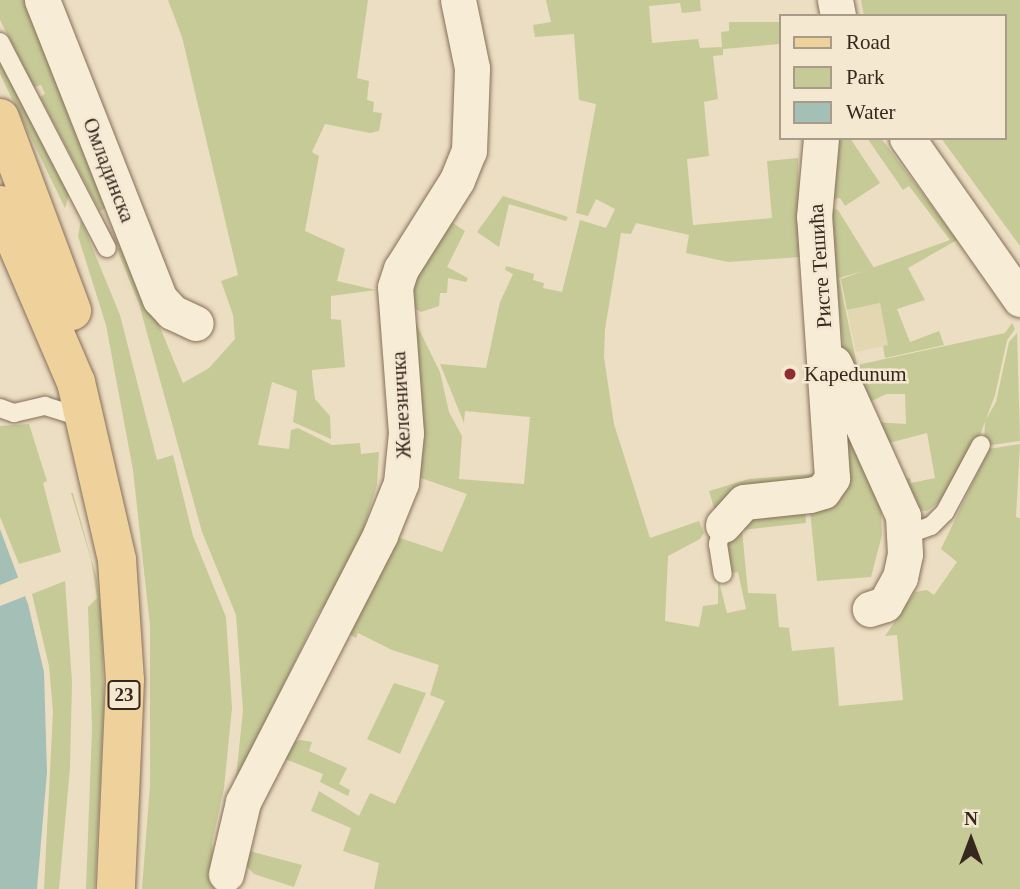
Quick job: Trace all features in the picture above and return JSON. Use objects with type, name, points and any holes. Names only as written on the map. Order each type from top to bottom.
[{"type":"main road","points":[[0,118],[72,309],[76,383]]},
{"type":"main road","name":"23","points":[[0,205],[76,383],[107,502],[122,607],[125,680],[116,889]]},
{"type":"street","name":"Омладинска","points":[[42,0],[124,187],[160,299],[172,312],[196,323]]},
{"type":"street","name":"Железничка","points":[[226,874],[243,802],[380,535],[401,483],[406,433],[395,287],[401,269],[457,180],[469,151],[472,68],[458,0]]},
{"type":"street","name":"Ристе Тешића","points":[[723,525],[744,502],[810,495],[828,485],[834,470],[827,351],[814,217],[821,140]]},
{"type":"street","points":[[908,140],[1020,299]]},
{"type":"street","name":"Ристе Тешића","points":[[827,351],[898,498],[906,535],[900,577],[891,597],[870,609]]},
{"type":"lane","points":[[0,42],[107,248]]},
{"type":"lane","points":[[0,408],[15,413],[45,406],[86,419]]},
{"type":"lane","points":[[906,535],[931,526],[945,512],[981,445]]},
{"type":"lane","name":"Ристе Тешића","points":[[723,525],[718,544],[723,574]]},
{"type":"shaded area","points":[[880,303],[888,345],[856,352],[847,310]]},
{"type":"green space","points":[[0,0],[24,0],[107,207],[100,211],[40,97],[45,94],[41,85],[34,87],[0,20]]},
{"type":"green space","points":[[168,0],[368,0],[357,78],[369,81],[367,100],[374,102],[373,112],[382,113],[379,131],[370,133],[325,124],[312,152],[319,156],[305,231],[345,249],[337,281],[376,290],[331,296],[331,319],[341,320],[345,367],[312,370],[312,375],[315,399],[330,416],[331,439],[293,422],[297,391],[272,382],[258,445],[289,449],[291,430],[298,428],[332,445],[360,443],[361,454],[379,452],[377,485],[357,550],[340,585],[318,614],[283,686],[288,694],[235,788],[243,710],[236,615],[202,532],[139,304],[117,249],[126,245],[183,383],[209,368],[235,339],[233,315],[221,281],[238,275],[182,37]]},
{"type":"green space","points":[[546,0],[700,0],[701,11],[682,13],[680,3],[649,6],[652,43],[698,39],[700,48],[722,47],[721,32],[729,31],[729,22],[778,22],[778,44],[723,49],[723,55],[713,56],[718,99],[704,102],[709,156],[687,159],[693,225],[772,218],[767,161],[798,158],[800,257],[728,262],[686,253],[689,235],[636,223],[631,234],[621,233],[605,329],[604,357],[614,424],[650,538],[699,521],[704,533],[700,539],[668,556],[665,621],[699,627],[703,606],[718,604],[718,577],[727,613],[746,609],[738,572],[731,573],[726,546],[736,521],[805,505],[806,523],[742,530],[748,593],[776,594],[779,627],[789,628],[792,651],[834,647],[839,706],[903,700],[897,635],[885,636],[915,592],[927,590],[934,595],[957,562],[941,549],[989,449],[1020,444],[1016,517],[1020,518],[1020,889],[374,889],[379,863],[343,851],[351,828],[311,811],[319,791],[359,816],[370,793],[395,804],[445,701],[430,695],[439,665],[392,650],[358,633],[356,638],[347,633],[397,537],[442,552],[467,494],[418,477],[409,309],[440,372],[449,412],[462,436],[459,479],[524,484],[530,417],[465,411],[464,423],[440,364],[486,368],[500,302],[513,274],[505,270],[506,266],[534,274],[533,280],[544,283],[543,288],[562,292],[580,220],[606,228],[615,209],[596,199],[588,216],[576,213],[596,104],[579,100],[574,34],[535,37],[533,25],[551,22]]},
{"type":"green space","points":[[861,0],[1020,0],[1020,246],[942,140],[1006,140],[1006,14],[864,14]]},
{"type":"green space","points":[[0,61],[69,195],[65,208],[0,74]]},
{"type":"green space","points":[[835,140],[851,140],[880,183],[845,206],[840,198],[829,200]]},
{"type":"green space","points":[[868,140],[882,140],[957,240],[908,268],[925,300],[897,309],[910,342],[939,331],[944,345],[885,358],[883,346],[888,345],[880,303],[847,310],[841,279],[950,240],[909,186],[903,190]]},
{"type":"green space","points":[[503,196],[568,217],[566,221],[509,204],[499,247],[477,232]]},
{"type":"green space","points":[[829,207],[838,210],[874,268],[839,278],[857,365],[1005,333],[1012,323],[1015,329],[1007,340],[995,395],[977,443],[939,502],[927,511],[919,510],[900,479],[910,478],[911,483],[935,478],[927,433],[885,444],[874,422],[906,424],[905,394],[886,394],[866,404],[844,355]]},
{"type":"green space","points":[[444,217],[465,231],[447,267],[468,278],[466,282],[448,278],[447,293],[440,293],[439,306],[421,312],[414,308],[407,279]]},
{"type":"green space","points":[[81,220],[120,315],[157,460],[173,455],[193,536],[226,617],[232,708],[224,788],[212,843],[215,889],[142,889],[150,785],[150,626],[133,470],[106,325],[78,236]]},
{"type":"green space","points":[[1017,333],[1020,441],[984,446],[985,421],[996,402],[1009,342]]},
{"type":"green space","points":[[29,424],[47,481],[43,483],[61,552],[19,564],[0,517],[0,426]]},
{"type":"green space","points":[[845,428],[881,508],[882,535],[871,577],[817,581],[810,510],[827,507],[841,496]]},
{"type":"green space","points":[[812,474],[813,485],[717,518],[709,491],[749,479]]},
{"type":"green space","points":[[73,493],[97,579],[102,625],[104,705],[95,889],[86,889],[92,728],[88,607],[97,598],[91,559]]},
{"type":"green space","points":[[65,581],[72,682],[70,768],[59,889],[44,889],[53,712],[49,666],[32,594]]},
{"type":"green space","points":[[394,683],[426,693],[400,754],[367,739]]},
{"type":"green space","points":[[301,740],[312,742],[309,751],[347,768],[339,784],[350,790],[348,796],[320,782],[323,774],[280,757],[290,743]]},
{"type":"green space","points":[[242,849],[302,865],[294,887],[254,874],[240,859]]},
{"type":"water","points":[[0,529],[28,604],[44,672],[47,772],[37,889],[0,889]]},
{"type":"pier","points":[[22,576],[28,595],[0,606],[0,585]]},
{"type":"place","name":"Kapedunum","points":[[790,374]]}]
